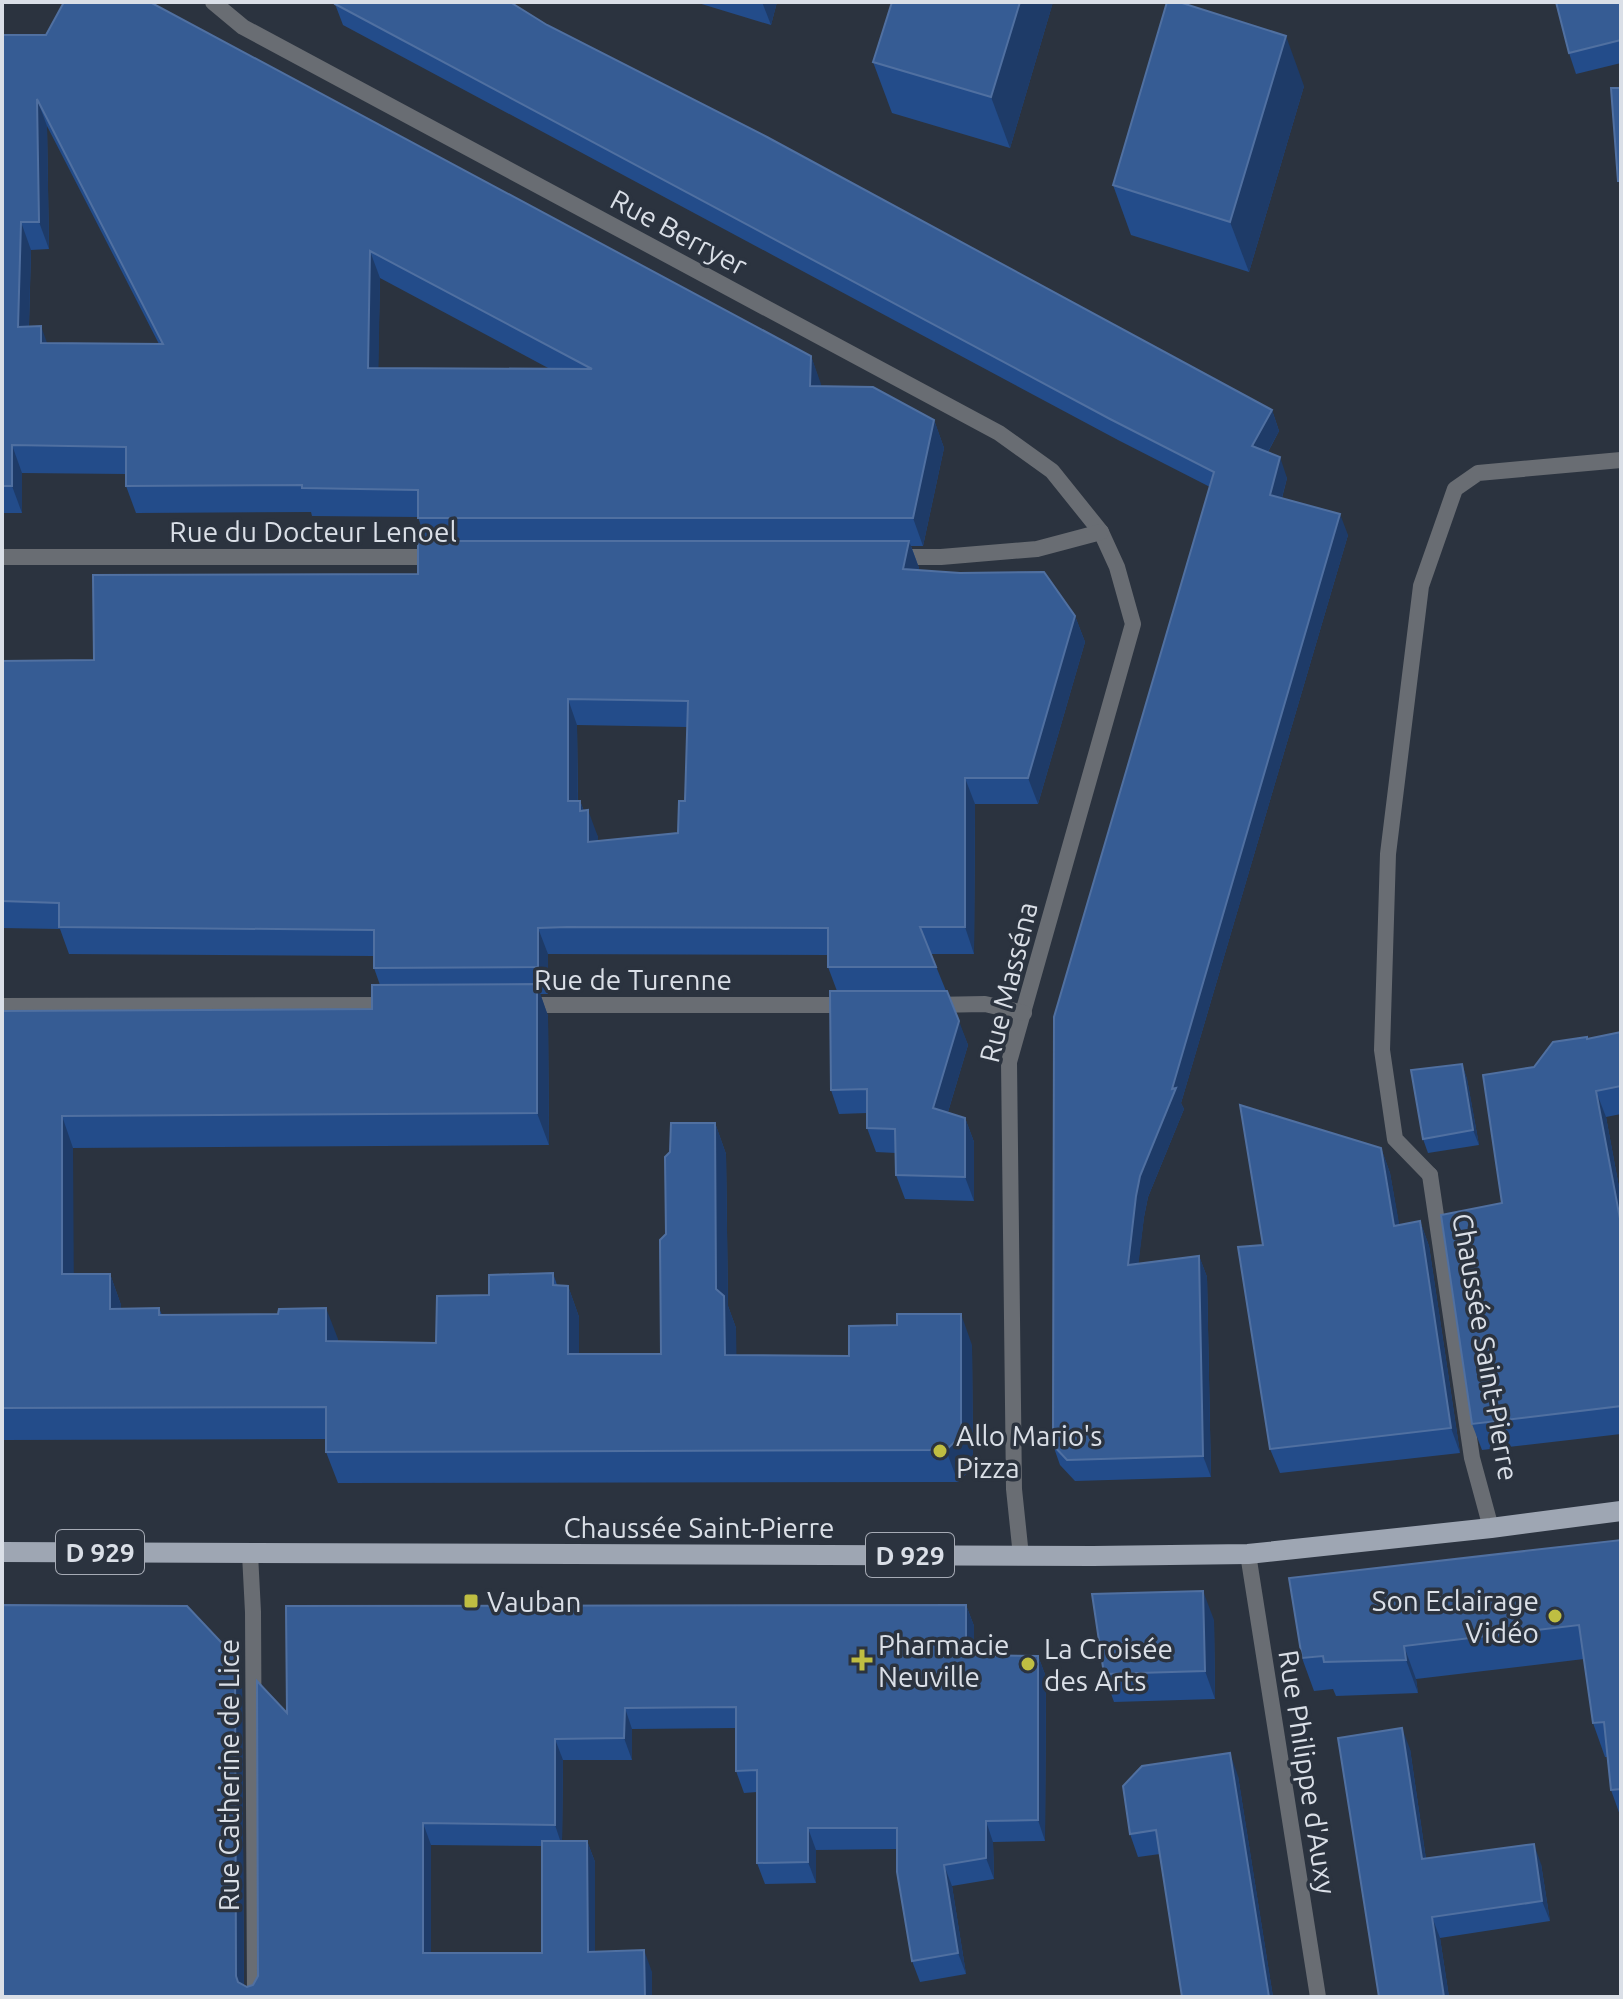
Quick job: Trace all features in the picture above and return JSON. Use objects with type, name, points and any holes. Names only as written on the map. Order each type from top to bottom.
[{"type":"main road","name":"Chaussée Saint-Pierre","points":[[2,1552],[1248,1554],[1621,1511]]},
{"type":"street","name":"Rue Berryer","points":[[213,2],[243,27],[999,433],[1052,471],[1101,532]]},
{"type":"street","name":"Chaussée Saint-Pierre","points":[[1491,1528],[1472,1458],[1430,1175],[1395,1139],[1382,1050],[1388,854],[1421,586],[1455,489],[1478,473],[1621,460]]},
{"type":"street","points":[[877,557],[941,557],[1037,549],[1101,532]]},
{"type":"street","name":"Rue Masséna","points":[[1021,1556],[1014,1489],[1009,1062],[1133,624],[1117,567],[1101,532]]},
{"type":"street","name":"Rue du Docteur Lenoel","points":[[2,557],[447,557]]},
{"type":"street","points":[[922,1005],[985,1004],[1024,1013]]},
{"type":"street","points":[[2,1006],[414,1005]]},
{"type":"street","name":"Rue de Turenne","points":[[510,1005],[858,1005]]},
{"type":"street","name":"Rue Catherine de Lice","points":[[250,1554],[255,1997]]},
{"type":"street","name":"Rue Philippe d'Auxy","points":[[1248,1554],[1318,1997]]},
{"type":"building","points":[[64,2],[150,2],[811,356],[810,386],[873,387],[934,420],[913,518],[418,518],[418,490],[302,488],[302,485],[126,486],[126,447],[12,445],[12,486],[2,486],[2,35],[46,35]],"holes":[[[37,99],[163,344],[41,343],[41,326],[18,327],[21,222],[39,222]],[[370,251],[592,369],[368,368]]]},
{"type":"building","points":[[336,2],[510,2],[547,25],[767,137],[1272,410],[1252,446],[1280,457],[1270,495],[1340,514],[1172,1089],[1176,1088],[1140,1176],[1136,1196],[1128,1265],[1199,1256],[1203,1456],[1067,1460],[1053,1445],[1054,1017],[1214,472]]},
{"type":"building","points":[[892,2],[1020,2],[991,97],[873,62]]},
{"type":"building","points":[[1167,2],[1179,2],[1286,36],[1230,222],[1113,185]]},
{"type":"building","points":[[1556,2],[1621,2],[1621,40],[1569,53]]},
{"type":"building","points":[[1611,88],[1621,88],[1621,181],[1618,181]]},
{"type":"building","points":[[418,541],[909,541],[903,569],[960,573],[1044,572],[1075,616],[1028,778],[965,778],[965,927],[920,927],[936,967],[828,967],[828,928],[567,927],[538,928],[538,967],[374,968],[374,930],[59,927],[59,903],[2,901],[2,661],[94,660],[93,575],[418,574]],"holes":[[[568,699],[688,701],[685,801],[679,801],[678,833],[588,842],[588,810],[580,811],[580,801],[568,801]]]},
{"type":"building","points":[[537,984],[537,1113],[62,1116],[62,1274],[110,1274],[110,1309],[159,1308],[159,1315],[278,1314],[279,1309],[326,1308],[326,1341],[436,1343],[437,1296],[489,1295],[489,1275],[553,1273],[553,1285],[568,1286],[568,1354],[661,1354],[660,1240],[666,1234],[665,1157],[670,1152],[671,1123],[715,1123],[716,1289],[724,1296],[725,1355],[849,1356],[849,1326],[897,1325],[897,1314],[961,1314],[961,1436],[946,1450],[326,1452],[326,1407],[2,1408],[2,1011],[372,1009],[372,985]]},
{"type":"building","points":[[830,991],[947,991],[959,1021],[933,1108],[965,1118],[965,1177],[896,1175],[895,1129],[867,1128],[867,1089],[831,1090]]},
{"type":"building","points":[[1621,1032],[1621,1086],[1596,1091],[1621,1224],[1621,1406],[1472,1424],[1441,1215],[1502,1203],[1483,1075],[1534,1067],[1553,1042]]},
{"type":"building","points":[[1462,1064],[1473,1130],[1423,1139],[1411,1070]]},
{"type":"building","points":[[1240,1105],[1381,1148],[1394,1226],[1420,1221],[1451,1428],[1270,1449],[1238,1247],[1263,1245]]},
{"type":"building","points":[[1621,1540],[1621,1789],[1611,1790],[1604,1722],[1593,1723],[1579,1625],[1404,1646],[1406,1660],[1324,1662],[1323,1656],[1302,1658],[1289,1578]]},
{"type":"building","points":[[1203,1591],[1205,1671],[1104,1674],[1092,1594]]},
{"type":"building","points":[[2,1605],[187,1606],[235,1657],[236,1976],[238,1982],[247,1987],[253,1985],[258,1976],[257,1681],[287,1713],[286,1606],[966,1605],[966,1655],[1038,1656],[1038,1820],[986,1821],[986,1858],[944,1865],[958,1953],[912,1961],[897,1872],[897,1828],[808,1828],[808,1862],[757,1863],[757,1770],[736,1771],[736,1707],[625,1708],[624,1738],[555,1739],[555,1825],[423,1823],[423,1953],[542,1953],[542,1841],[587,1841],[588,1952],[644,1950],[645,1997],[2,1997]]},
{"type":"building","points":[[1402,1728],[1422,1859],[1534,1844],[1542,1901],[1432,1917],[1444,1997],[1379,1997],[1338,1738]]},
{"type":"building","points":[[1230,1753],[1269,1997],[1182,1997],[1156,1830],[1130,1834],[1123,1786],[1142,1766]]},
{"type":"place","name":"Allo Mario's Pizza","points":[[940,1451]]},
{"type":"place","name":"Vauban","points":[[471,1601]]},
{"type":"place","name":"Son Eclairage Vidéo","points":[[1555,1616]]},
{"type":"place","name":"Pharmacie Neuville","points":[[862,1660]]},
{"type":"place","name":"La Croisée des Arts","points":[[1028,1664]]}]
